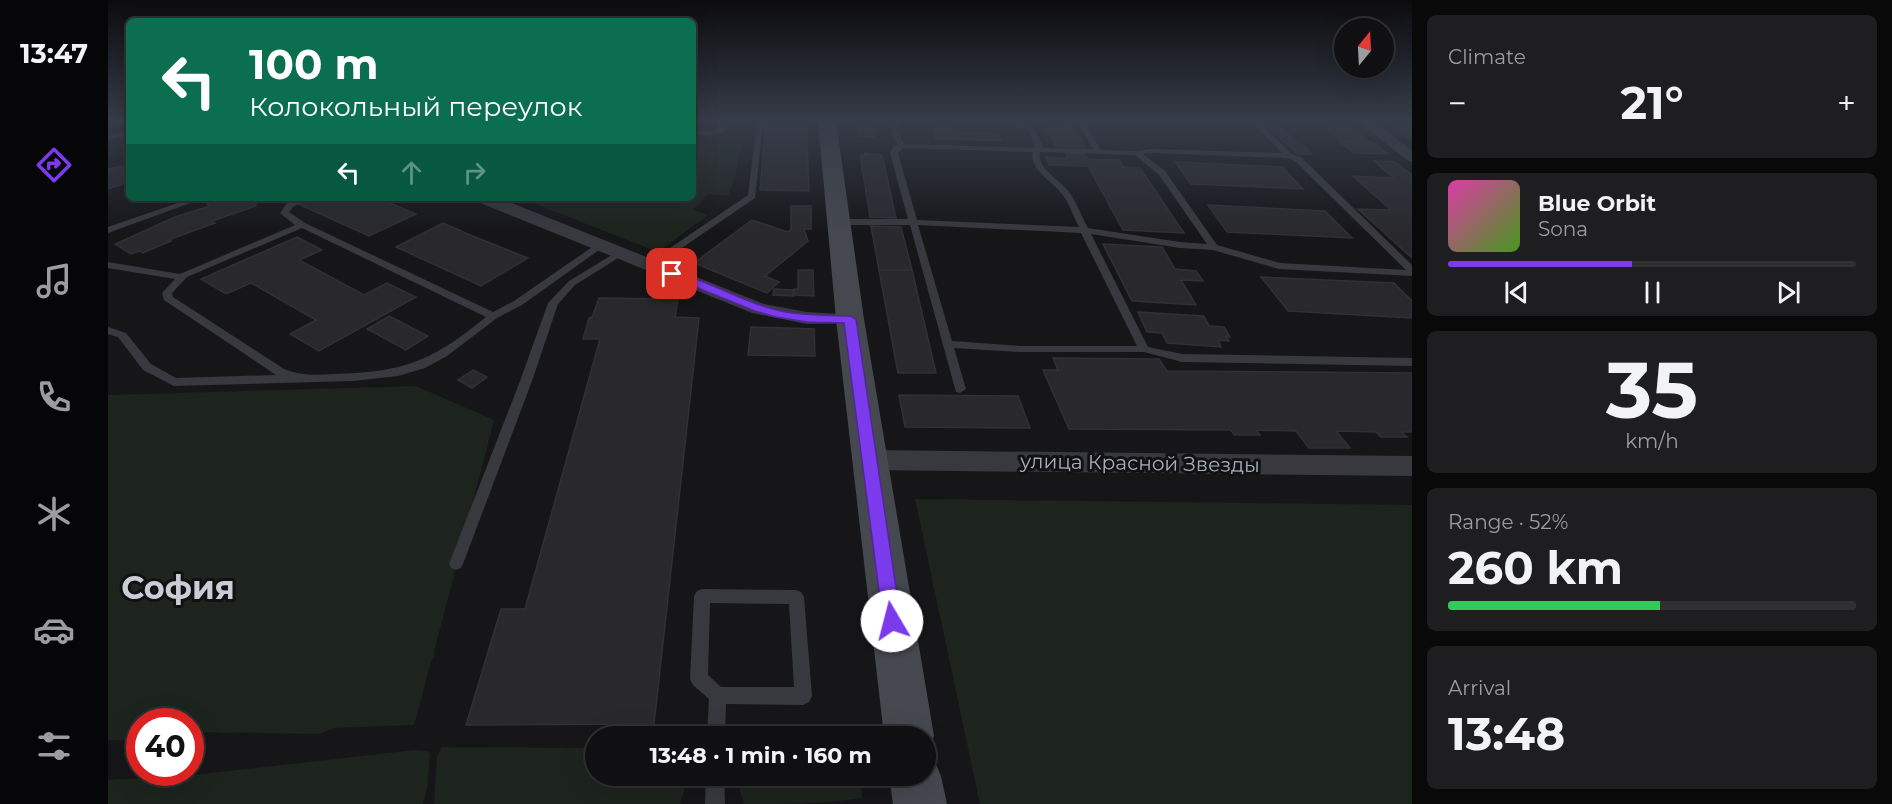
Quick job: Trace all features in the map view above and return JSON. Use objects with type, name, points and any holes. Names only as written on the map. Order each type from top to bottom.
[{"type":"street","points":[[831,159],[868,460],[908,726]]},
{"type":"street","points":[[491,201],[770,312],[807,318],[850,319]]},
{"type":"street","name":"улица Красной Звезды","points":[[868,460],[1412,466]]},
{"type":"street","points":[[917,786],[920,804]]},
{"type":"lane","points":[[651,265],[752,196],[756,159]]},
{"type":"lane","points":[[896,159],[960,389]]},
{"type":"lane","points":[[1036,159],[1038,165],[1066,193],[1144,349]]},
{"type":"lane","points":[[1144,159],[1162,172],[1214,247]]},
{"type":"lane","points":[[1295,159],[1412,271]]},
{"type":"lane","points":[[108,231],[192,201]]},
{"type":"lane","points":[[297,201],[290,205],[284,213],[302,225],[493,316]]},
{"type":"lane","points":[[839,222],[914,222],[1083,230],[1180,245],[1214,247],[1279,266],[1412,271]]},
{"type":"lane","points":[[294,378],[280,372],[168,298],[167,293],[180,277],[302,225]]},
{"type":"lane","points":[[108,330],[122,335],[147,367],[174,382],[382,374],[411,369],[428,362],[473,333],[493,316],[518,303],[601,245]]},
{"type":"lane","points":[[456,564],[526,381],[553,303],[572,283],[620,253]]},
{"type":"lane","points":[[108,265],[180,277]]},
{"type":"lane","points":[[947,344],[1020,349],[1144,349],[1182,358],[1412,362]]},
{"type":"lane","points":[[702,596],[796,597],[803,696],[717,694],[699,679],[702,596]]},
{"type":"lane","points":[[716,726],[717,694]]},
{"type":"lane","points":[[715,786],[715,804]]},
{"type":"shaded area","points":[[696,159],[739,159],[728,196],[708,194],[693,210],[708,215],[658,252],[528,201],[696,201]]},
{"type":"shaded area","points":[[416,386],[494,420],[434,652],[435,656],[431,662],[414,725],[334,728],[320,734],[204,732],[204,708],[126,708],[126,740],[108,740],[108,395]]},
{"type":"shaded area","points":[[915,499],[1412,505],[1412,804],[980,804]]},
{"type":"shaded area","points":[[442,747],[585,748],[585,786],[685,786],[680,804],[434,804],[437,757]]},
{"type":"shaded area","points":[[415,750],[427,751],[430,754],[423,804],[108,804],[108,780],[126,779],[126,786],[204,786],[204,774]]},
{"type":"shaded area","points":[[739,786],[861,786],[862,798],[819,803],[744,804]]},
{"type":"building","points":[[763,159],[808,159],[809,191],[760,190]]},
{"type":"building","points":[[861,159],[883,159],[896,218],[870,217]]},
{"type":"building","points":[[1047,159],[1088,159],[1119,160],[1124,167],[1140,168],[1184,233],[1123,230],[1088,166],[1049,165]]},
{"type":"building","points":[[1374,161],[1395,162],[1412,175],[1412,258],[1358,209],[1391,210],[1353,176],[1394,178]]},
{"type":"building","points":[[1175,162],[1282,167],[1303,189],[1191,184]]},
{"type":"building","points":[[121,166],[126,168],[126,176],[123,176],[126,183],[108,189],[108,169]]},
{"type":"building","points":[[214,201],[262,201],[254,204],[256,206],[212,221],[215,223],[168,240],[171,241],[143,253],[140,251],[131,254],[115,244],[175,217],[210,206],[207,204]]},
{"type":"building","points":[[304,201],[385,201],[416,214],[369,236],[298,204]]},
{"type":"building","points":[[1208,205],[1325,211],[1352,238],[1227,232]]},
{"type":"building","points":[[791,206],[811,206],[811,229],[804,229],[808,241],[765,276],[779,282],[767,293],[694,263],[752,220],[788,232],[791,229]]},
{"type":"building","points":[[443,223],[528,258],[481,286],[396,247]]},
{"type":"building","points":[[871,226],[901,227],[912,270],[879,270]]},
{"type":"building","points":[[297,237],[322,250],[299,260],[364,295],[387,283],[416,297],[319,351],[290,334],[316,320],[251,283],[226,294],[201,279]]},
{"type":"building","points":[[1103,244],[1162,247],[1175,269],[1196,271],[1203,281],[1181,280],[1196,305],[1132,301]]},
{"type":"building","points":[[798,270],[813,270],[814,296],[794,295],[794,289],[798,289]]},
{"type":"building","points":[[879,270],[912,270],[936,373],[898,373]]},
{"type":"building","points":[[1261,277],[1394,283],[1412,301],[1412,318],[1288,311]]},
{"type":"building","points":[[774,289],[793,290],[793,296],[773,295]]},
{"type":"building","points":[[599,298],[678,299],[675,317],[699,318],[654,724],[466,725],[501,609],[525,609],[600,339],[583,339],[589,318],[592,317]]},
{"type":"building","points":[[1138,312],[1204,316],[1209,326],[1224,327],[1230,337],[1226,336],[1229,341],[1218,340],[1221,347],[1167,343],[1162,333],[1147,332]]},
{"type":"building","points":[[389,316],[428,336],[406,350],[367,329]]},
{"type":"building","points":[[751,327],[814,329],[815,356],[748,355]]},
{"type":"building","points":[[1053,358],[1159,359],[1167,371],[1412,373],[1412,432],[1401,432],[1407,437],[1381,437],[1376,432],[1336,431],[1350,448],[1309,448],[1296,431],[1256,430],[1260,435],[1234,435],[1231,430],[1069,429],[1043,370],[1058,370]]},
{"type":"building","points":[[473,370],[487,377],[472,388],[458,380]]},
{"type":"building","points":[[899,395],[1018,396],[1030,428],[905,427]]},
{"type":"district","name":"София","points":[[178,587]]},
{"type":"route","points":[[672,274],[759,309],[781,315],[850,319],[892,621]]}]
